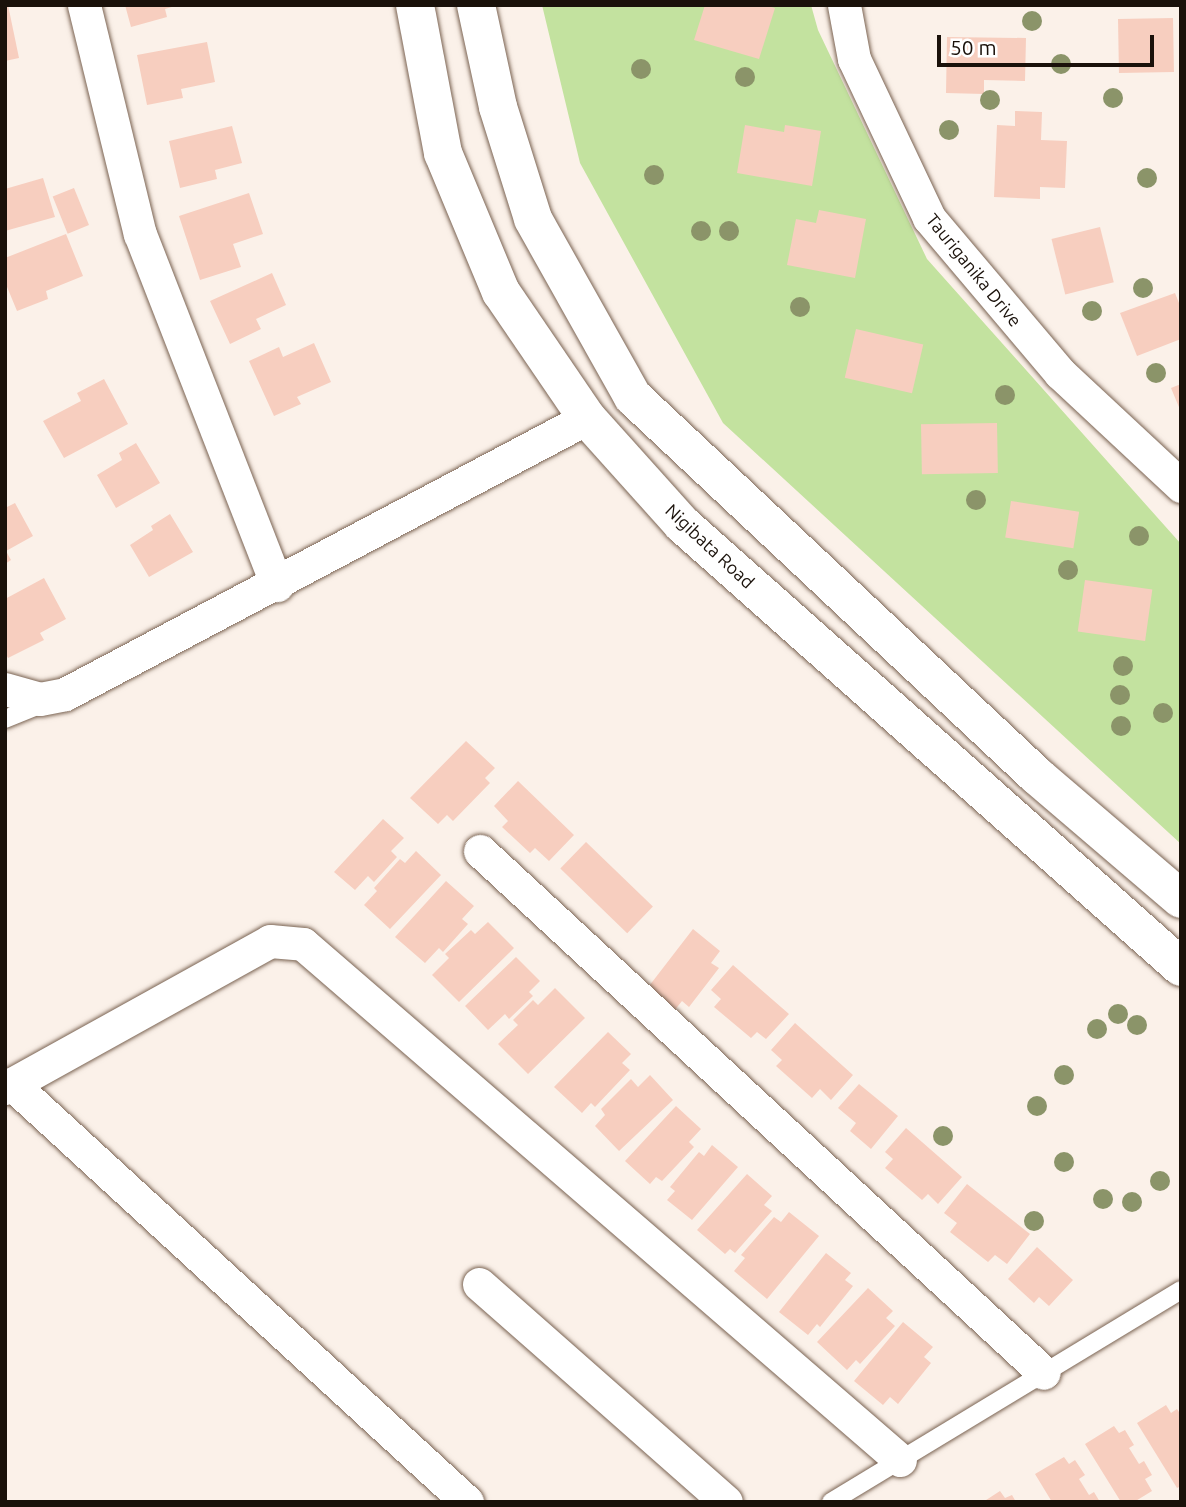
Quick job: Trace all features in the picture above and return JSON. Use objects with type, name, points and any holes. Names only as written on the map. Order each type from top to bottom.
[{"type":"street","points":[[84,5],[140,234],[277,584]]},
{"type":"street","name":"Nigibata Road","points":[[415,5],[443,153],[501,292],[587,418],[682,524],[1181,967]]},
{"type":"street","points":[[476,5],[498,107],[533,219],[633,397],[1037,776],[1181,899]]},
{"type":"street","name":"Tauriganika Drive","points":[[844,5],[854,59],[929,218],[1060,373],[1181,486]]},
{"type":"street","points":[[5,689],[40,699],[65,694],[587,418]]},
{"type":"street","points":[[480,851],[1044,1373]]},
{"type":"street","points":[[467,1502],[9,1086],[270,941],[303,944],[900,1460]]},
{"type":"street","points":[[479,1284],[726,1502]]},
{"type":"lane","points":[[5,719],[65,694]]},
{"type":"lane","points":[[831,1502],[1181,1290]]},
{"type":"green space","points":[[542,5],[811,5],[818,30],[927,259],[1181,544],[1181,844],[723,423],[580,163]]},
{"type":"building","points":[[8,5],[19,58],[5,61],[5,6]]},
{"type":"building","points":[[125,5],[175,6],[165,9],[167,17],[131,27]]},
{"type":"building","points":[[705,5],[764,5],[775,8],[759,59],[694,40]]},
{"type":"building","points":[[1173,18],[1174,72],[1119,73],[1118,19]]},
{"type":"building","points":[[947,37],[1026,38],[1025,81],[984,80],[984,94],[946,93]]},
{"type":"building","points":[[207,42],[215,82],[181,89],[183,98],[147,105],[137,55]]},
{"type":"building","points":[[1015,111],[1042,112],[1041,140],[1067,141],[1065,188],[1040,187],[1040,199],[994,197],[997,125],[1015,126]]},
{"type":"building","points":[[745,125],[784,132],[785,125],[821,131],[812,186],[737,173]]},
{"type":"building","points":[[232,126],[242,163],[215,170],[217,179],[180,188],[169,141]]},
{"type":"building","points":[[43,178],[55,217],[5,231],[5,189]]},
{"type":"building","points":[[74,188],[89,225],[68,234],[53,197]]},
{"type":"building","points":[[249,193],[263,234],[233,244],[241,267],[200,280],[179,216]]},
{"type":"building","points":[[819,210],[866,219],[855,278],[787,265],[796,219],[816,223]]},
{"type":"building","points":[[1100,227],[1114,282],[1065,294],[1051,239]]},
{"type":"building","points":[[66,234],[83,276],[46,291],[48,299],[17,311],[5,282],[5,258]]},
{"type":"building","points":[[272,273],[286,305],[256,319],[261,329],[230,344],[210,301]]},
{"type":"building","points":[[1175,293],[1181,308],[1181,339],[1137,356],[1120,313]]},
{"type":"building","points":[[856,329],[923,345],[912,393],[845,378]]},
{"type":"building","points":[[314,343],[331,382],[297,397],[301,404],[274,416],[249,361],[279,347],[283,357]]},
{"type":"building","points":[[104,379],[128,424],[64,458],[43,421],[81,401],[77,393]]},
{"type":"building","points":[[1181,384],[1181,412],[1171,388]]},
{"type":"building","points":[[997,423],[998,473],[922,474],[921,424]]},
{"type":"building","points":[[136,443],[160,483],[116,508],[97,475],[122,460],[119,453]]},
{"type":"building","points":[[1011,501],[1079,512],[1073,548],[1005,538]]},
{"type":"building","points":[[15,503],[33,536],[6,551],[11,560],[5,564],[5,508]]},
{"type":"building","points":[[170,514],[193,552],[149,577],[130,545],[153,530],[151,526]]},
{"type":"building","points":[[44,578],[66,619],[40,633],[44,640],[8,658],[5,652],[5,599]]},
{"type":"building","points":[[1085,580],[1152,589],[1145,641],[1078,631]]},
{"type":"building","points":[[466,741],[495,768],[485,778],[490,783],[453,821],[447,815],[438,824],[410,798]]},
{"type":"building","points":[[518,781],[574,835],[549,861],[535,848],[530,853],[502,827],[508,821],[494,806]]},
{"type":"building","points":[[383,819],[404,838],[391,851],[397,857],[374,882],[368,876],[355,890],[334,872]]},
{"type":"building","points":[[586,842],[653,907],[627,933],[560,869]]},
{"type":"building","points":[[416,851],[441,875],[390,929],[364,905],[377,891],[374,888],[400,859],[405,863]]},
{"type":"building","points":[[446,881],[474,906],[462,919],[468,924],[443,952],[439,948],[425,963],[395,937]]},
{"type":"building","points":[[488,922],[514,948],[459,1002],[432,975],[449,958],[445,954],[471,930],[475,934]]},
{"type":"building","points":[[693,929],[720,951],[711,963],[719,968],[689,1007],[682,1001],[674,1011],[646,990]]},
{"type":"building","points":[[516,957],[540,981],[529,992],[533,996],[509,1019],[505,1014],[488,1030],[465,1006]]},
{"type":"building","points":[[733,965],[789,1014],[766,1039],[757,1032],[751,1038],[714,1007],[721,999],[711,990]]},
{"type":"building","points":[[555,988],[585,1018],[528,1074],[498,1044],[518,1025],[513,1020],[533,1000],[538,1005]]},
{"type":"building","points":[[795,1023],[853,1075],[831,1100],[820,1089],[812,1098],[776,1066],[782,1060],[771,1050]]},
{"type":"building","points":[[608,1032],[631,1054],[622,1063],[630,1070],[595,1107],[591,1103],[582,1113],[554,1087]]},
{"type":"building","points":[[650,1075],[673,1100],[619,1151],[595,1126],[605,1115],[601,1109],[631,1079],[638,1087]]},
{"type":"building","points":[[859,1084],[898,1116],[871,1149],[850,1131],[856,1123],[838,1108]]},
{"type":"building","points":[[676,1106],[701,1129],[689,1142],[694,1147],[662,1181],[656,1177],[650,1184],[625,1161]]},
{"type":"building","points":[[906,1128],[962,1177],[938,1204],[928,1194],[922,1200],[885,1168],[893,1159],[885,1152]]},
{"type":"building","points":[[712,1145],[738,1167],[692,1220],[667,1200],[675,1191],[670,1187],[699,1152],[704,1156]]},
{"type":"building","points":[[747,1174],[772,1196],[764,1205],[772,1211],[735,1253],[730,1249],[725,1254],[697,1230]]},
{"type":"building","points":[[967,1184],[1030,1234],[1007,1264],[995,1255],[988,1262],[950,1232],[957,1223],[944,1213]]},
{"type":"building","points":[[789,1212],[819,1236],[767,1299],[734,1271],[745,1258],[741,1255],[774,1217],[781,1222]]},
{"type":"building","points":[[1037,1247],[1073,1280],[1049,1306],[1039,1297],[1034,1303],[1008,1279]]},
{"type":"building","points":[[826,1253],[851,1273],[845,1280],[853,1286],[820,1327],[817,1324],[808,1335],[779,1312]]},
{"type":"building","points":[[868,1288],[893,1311],[886,1318],[895,1326],[860,1364],[856,1360],[847,1370],[817,1342]]},
{"type":"building","points":[[903,1322],[933,1347],[924,1357],[931,1363],[898,1404],[890,1397],[883,1405],[854,1381]]},
{"type":"building","points":[[1166,1405],[1171,1413],[1177,1409],[1181,1415],[1181,1486],[1177,1488],[1137,1423]]},
{"type":"building","points":[[1114,1426],[1119,1433],[1125,1430],[1134,1445],[1129,1448],[1139,1464],[1144,1461],[1152,1475],[1145,1479],[1152,1491],[1134,1502],[1121,1502],[1085,1444]]},
{"type":"building","points":[[1064,1457],[1069,1464],[1075,1460],[1085,1475],[1079,1479],[1089,1495],[1094,1492],[1100,1502],[1052,1502],[1035,1474]]},
{"type":"building","points":[[1000,1491],[1005,1498],[1012,1495],[1016,1502],[983,1502]]}]
